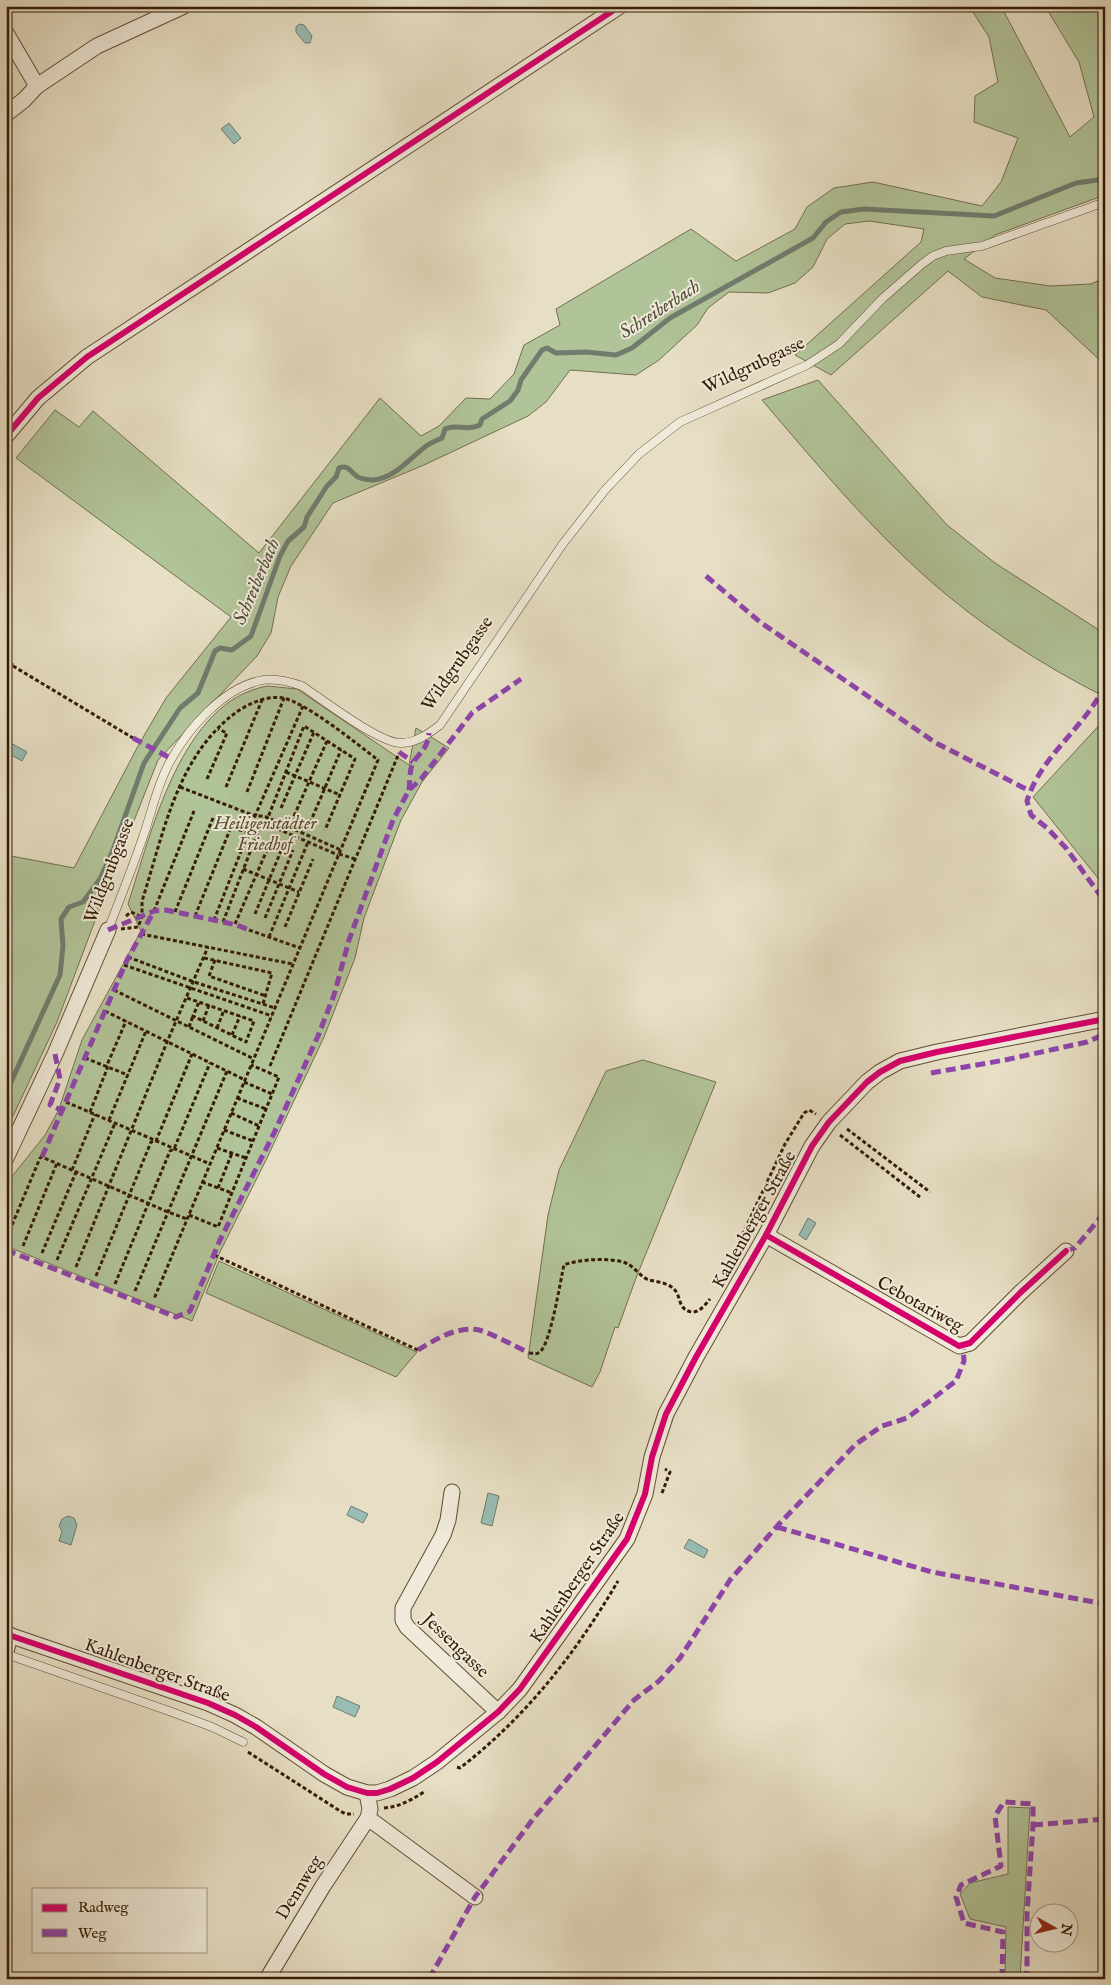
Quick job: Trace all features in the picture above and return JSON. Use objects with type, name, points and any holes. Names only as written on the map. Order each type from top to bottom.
[{"type":"street","points":[[6,114],[24,100],[36,86],[97,46],[184,6]]},
{"type":"street","points":[[6,436],[38,398],[87,357],[620,6]]},
{"type":"street","points":[[6,33],[36,86]]},
{"type":"street","name":"Wildgrubgasse","points":[[6,1158],[55,1054],[108,930]]},
{"type":"street","name":"Kahlenberger Straße","points":[[8,1634],[208,1703],[235,1715],[256,1727],[324,1774],[347,1787],[367,1793],[377,1793],[413,1778],[437,1762],[498,1712],[531,1676],[627,1539],[645,1494],[652,1457],[666,1414],[696,1357],[766,1235],[812,1146],[829,1122],[867,1082],[900,1061],[937,1052],[1105,1020]]},
{"type":"street","name":"Cebotariweg","points":[[766,1235],[952,1342],[963,1346],[970,1343],[1020,1293],[1066,1251]]},
{"type":"street","name":"Jessengasse","points":[[452,1492],[448,1520],[443,1535],[403,1608],[403,1620],[407,1627],[498,1712]]},
{"type":"street","points":[[6,1653],[8,1634]]},
{"type":"street","points":[[367,1793],[370,1809],[362,1816],[475,1897]]},
{"type":"street","name":"Dennweg","points":[[267,1979],[323,1886],[362,1816]]},
{"type":"lane","name":"Wildgrubgasse","points":[[108,930],[172,759],[191,731],[213,708],[238,689],[259,680],[278,679],[290,681],[302,686],[382,738],[401,743],[422,738],[440,725],[568,537],[605,490],[638,454],[680,422],[807,365],[839,344],[883,298],[933,256],[946,251],[982,246],[1105,202]]},
{"type":"lane","points":[[6,1653],[178,1714],[244,1742]]},
{"type":"path","points":[[13,666],[133,738]]},
{"type":"path","points":[[247,792],[284,698]]},
{"type":"path","points":[[108,930],[138,927],[142,917],[142,901],[180,787],[198,753],[218,729],[245,706],[263,700],[284,698],[303,706],[378,760],[154,1299]]},
{"type":"path","points":[[226,787],[263,700]]},
{"type":"path","points":[[214,920],[255,816],[303,706]]},
{"type":"path","points":[[223,922],[259,829],[265,825],[304,726],[355,759],[325,830]]},
{"type":"path","points":[[207,779],[227,733],[218,729]]},
{"type":"path","points":[[281,808],[314,732]]},
{"type":"path","points":[[294,816],[328,741]]},
{"type":"path","points":[[270,1066],[398,756],[401,743]]},
{"type":"path","points":[[310,823],[341,750]]},
{"type":"path","points":[[286,772],[340,795]]},
{"type":"path","points":[[180,787],[255,816],[268,817],[340,853]]},
{"type":"path","points":[[154,911],[194,810]]},
{"type":"path","points":[[175,912],[212,818]]},
{"type":"path","points":[[252,824],[271,826],[355,859]]},
{"type":"path","points":[[195,916],[231,827],[248,833]]},
{"type":"path","points":[[269,937],[308,842]]},
{"type":"path","points":[[235,924],[270,843]]},
{"type":"path","points":[[255,914],[283,846]]},
{"type":"path","points":[[265,918],[293,850]]},
{"type":"path","points":[[285,927],[313,859]]},
{"type":"path","points":[[243,869],[299,892]]},
{"type":"path","points":[[249,930],[300,948]]},
{"type":"path","points":[[141,934],[293,964]]},
{"type":"path","points":[[76,1267],[208,947]]},
{"type":"path","points":[[128,958],[275,1008]]},
{"type":"path","points":[[204,958],[272,973],[263,1004]]},
{"type":"path","points":[[215,960],[210,976],[266,996]]},
{"type":"path","points":[[124,965],[272,1016]]},
{"type":"path","points":[[114,990],[254,1059]]},
{"type":"path","points":[[187,998],[254,1021],[246,1042],[193,1016]]},
{"type":"path","points":[[189,1027],[199,1002]]},
{"type":"path","points":[[202,1021],[209,1005]]},
{"type":"path","points":[[217,1028],[224,1010]]},
{"type":"path","points":[[105,1011],[272,1094]]},
{"type":"path","points":[[232,1035],[240,1016]]},
{"type":"path","points":[[90,1112],[126,1021]]},
{"type":"path","points":[[109,1120],[146,1031]]},
{"type":"path","points":[[96,1276],[129,1195],[152,1142],[156,1141],[192,1054]]},
{"type":"path","points":[[85,1058],[128,1075]]},
{"type":"path","points":[[115,1284],[170,1151],[174,1149],[210,1062]]},
{"type":"path","points":[[7,1237],[40,1158],[57,1163],[168,1212],[218,1227],[279,1077],[251,1065]]},
{"type":"path","points":[[135,1291],[227,1071]]},
{"type":"path","points":[[237,1098],[266,1109]]},
{"type":"path","points":[[66,1102],[210,1164]]},
{"type":"path","points":[[722,1278],[785,1144],[804,1112],[809,1110],[829,1122]]},
{"type":"path","points":[[231,1113],[259,1126]]},
{"type":"path","points":[[42,1254],[95,1114]]},
{"type":"path","points":[[57,1260],[115,1123]]},
{"type":"path","points":[[847,1129],[930,1192]]},
{"type":"path","points":[[224,1130],[253,1141]]},
{"type":"path","points":[[840,1135],[920,1197]]},
{"type":"path","points":[[217,1148],[246,1158]]},
{"type":"path","points":[[218,1188],[232,1154]]},
{"type":"path","points":[[23,1246],[57,1163]]},
{"type":"path","points":[[202,1182],[232,1193]]},
{"type":"path","points":[[214,1255],[418,1350]]},
{"type":"path","points":[[529,1353],[536,1354],[541,1351],[550,1334],[564,1265],[574,1261],[606,1260],[627,1263],[647,1280],[664,1283],[675,1290],[682,1308],[688,1311],[701,1310],[714,1294]]},
{"type":"path","points":[[244,1742],[241,1747],[346,1814],[362,1816]]},
{"type":"green space","points":[[969,6],[1001,6],[1070,137],[1094,117],[1079,62],[1045,6],[1105,6],[1105,195],[995,235],[964,259],[995,278],[1050,286],[1091,284],[1105,278],[1105,365],[1046,310],[982,297],[948,271],[831,375],[795,355],[921,242],[924,229],[869,221],[845,224],[827,239],[813,267],[795,283],[768,293],[729,292],[708,308],[697,325],[659,360],[636,375],[570,370],[546,402],[528,416],[424,465],[333,503],[291,566],[278,597],[271,633],[257,656],[158,760],[57,1022],[6,1131],[6,855],[74,868],[138,746],[166,698],[231,617],[16,458],[55,410],[79,427],[93,411],[259,553],[380,398],[421,436],[439,426],[466,398],[490,399],[514,374],[524,345],[560,325],[556,309],[691,229],[736,261],[795,229],[807,207],[834,188],[873,182],[982,206],[1001,182],[1018,138],[974,122],[975,96],[998,82],[989,37]]},
{"type":"green space","points":[[818,380],[947,525],[995,563],[1099,630],[1105,631],[1105,697],[1058,672],[1013,644],[969,613],[928,579],[863,515],[762,400]]},
{"type":"green space","name":"Heiligenstädter Friedhof","points":[[268,686],[297,689],[409,765],[416,728],[449,748],[422,782],[401,820],[364,918],[355,958],[324,1037],[220,1252],[192,1321],[6,1246],[6,1184],[45,1135],[59,1109],[82,1040],[141,931],[128,904],[159,808],[174,774],[192,743],[213,716],[238,697]]},
{"type":"green space","points":[[1105,719],[1105,887],[1033,797]]},
{"type":"green space","points":[[643,1060],[716,1082],[636,1278],[618,1328],[615,1327],[600,1372],[592,1387],[528,1358],[548,1215],[559,1170],[606,1071]]},
{"type":"green space","points":[[219,1261],[417,1352],[396,1377],[206,1293]]},
{"type":"green space","points":[[1008,1807],[1030,1808],[1020,1979],[1005,1979],[1006,1927],[970,1919],[960,1894],[970,1883],[1008,1874]]},
{"type":"water","points":[[299,24],[304,25],[312,36],[310,43],[305,43],[296,32],[296,27]]},
{"type":"water","points":[[229,123],[241,138],[234,144],[221,129]]},
{"type":"water","points":[[9,742],[27,752],[22,761],[6,752]]},
{"type":"water","points":[[808,1218],[816,1223],[806,1240],[799,1235]]},
{"type":"water","points":[[488,1493],[499,1496],[492,1526],[481,1523]]},
{"type":"water","points":[[351,1506],[368,1514],[363,1523],[347,1515]]},
{"type":"water","points":[[68,1516],[74,1518],[77,1525],[71,1545],[59,1541],[62,1531],[59,1526],[62,1519]]},
{"type":"water","points":[[689,1539],[708,1550],[704,1558],[684,1548]]},
{"type":"water","points":[[337,1696],[360,1706],[355,1717],[333,1707]]},
{"type":"waterway","name":"Schreiberbach","points":[[6,1093],[60,975],[63,946],[61,919],[69,907],[83,902],[100,879],[113,850],[144,763],[180,708],[198,693],[215,651],[220,648],[232,650],[251,636],[280,556],[288,541],[304,527],[307,517],[327,486],[336,477],[339,468],[348,468],[358,477],[366,479],[373,480],[388,476],[431,443],[442,438],[445,429],[450,427],[470,428],[480,425],[482,419],[510,401],[518,390],[521,380],[542,350],[547,348],[556,353],[586,352],[616,355],[632,348],[670,318],[813,238],[826,222],[841,212],[864,209],[994,216],[1076,183],[1105,179]]},
{"type":"marked path","points":[[706,576],[760,622],[936,743],[1030,791]]},
{"type":"marked path","points":[[1105,646],[1102,656],[1105,681]]},
{"type":"marked path","points":[[6,662],[13,666]]},
{"type":"marked path","points":[[6,1250],[176,1317],[190,1311],[220,1240],[275,1131],[318,1036],[334,995],[349,940],[393,820],[409,790],[421,779],[472,713],[521,679]]},
{"type":"marked path","points":[[1105,685],[1086,715],[1042,770],[1027,801],[1031,815],[1047,828],[1066,848],[1105,902]]},
{"type":"marked path","points":[[409,790],[412,764],[426,746],[429,733]]},
{"type":"marked path","points":[[133,738],[172,759]]},
{"type":"marked path","points":[[399,752],[413,762]]},
{"type":"marked path","points":[[108,930],[154,911],[166,910],[237,925],[249,930]]},
{"type":"marked path","points":[[42,1157],[127,960],[154,911]]},
{"type":"marked path","points":[[931,1073],[1005,1060],[1087,1042],[1105,1034]]},
{"type":"marked path","points":[[55,1054],[60,1079],[50,1105],[59,1109],[64,1108]]},
{"type":"marked path","points":[[1066,1251],[1075,1248],[1105,1212]]},
{"type":"marked path","points":[[418,1350],[447,1334],[471,1329],[491,1334],[529,1353]]},
{"type":"marked path","points":[[429,1979],[475,1897],[533,1819],[634,1700],[659,1681],[680,1658],[730,1580],[779,1524],[856,1444],[882,1426],[907,1418],[956,1381],[964,1361],[963,1346]]},
{"type":"marked path","points":[[777,1527],[932,1572],[1105,1604]]},
{"type":"marked path","points":[[1002,1979],[1003,1932],[964,1923],[956,1897],[961,1885],[1001,1866],[995,1816],[1004,1802],[1033,1804],[1027,1914],[1027,1972],[1021,1979]]},
{"type":"marked path","points":[[1033,1825],[1105,1819]]},
{"type":"cycle path","points":[[6,436],[38,398],[87,357],[620,6]]},
{"type":"cycle path","points":[[6,1634],[208,1703],[235,1715],[256,1727],[324,1774],[347,1787],[367,1793],[377,1793],[413,1778],[437,1762],[498,1712],[520,1689],[627,1539],[645,1494],[652,1457],[666,1414],[696,1357],[766,1235],[812,1146],[829,1122],[867,1082],[900,1061],[1105,1019]]},
{"type":"cycle path","points":[[766,1235],[959,1346],[970,1343],[1020,1293],[1066,1251]]}]
